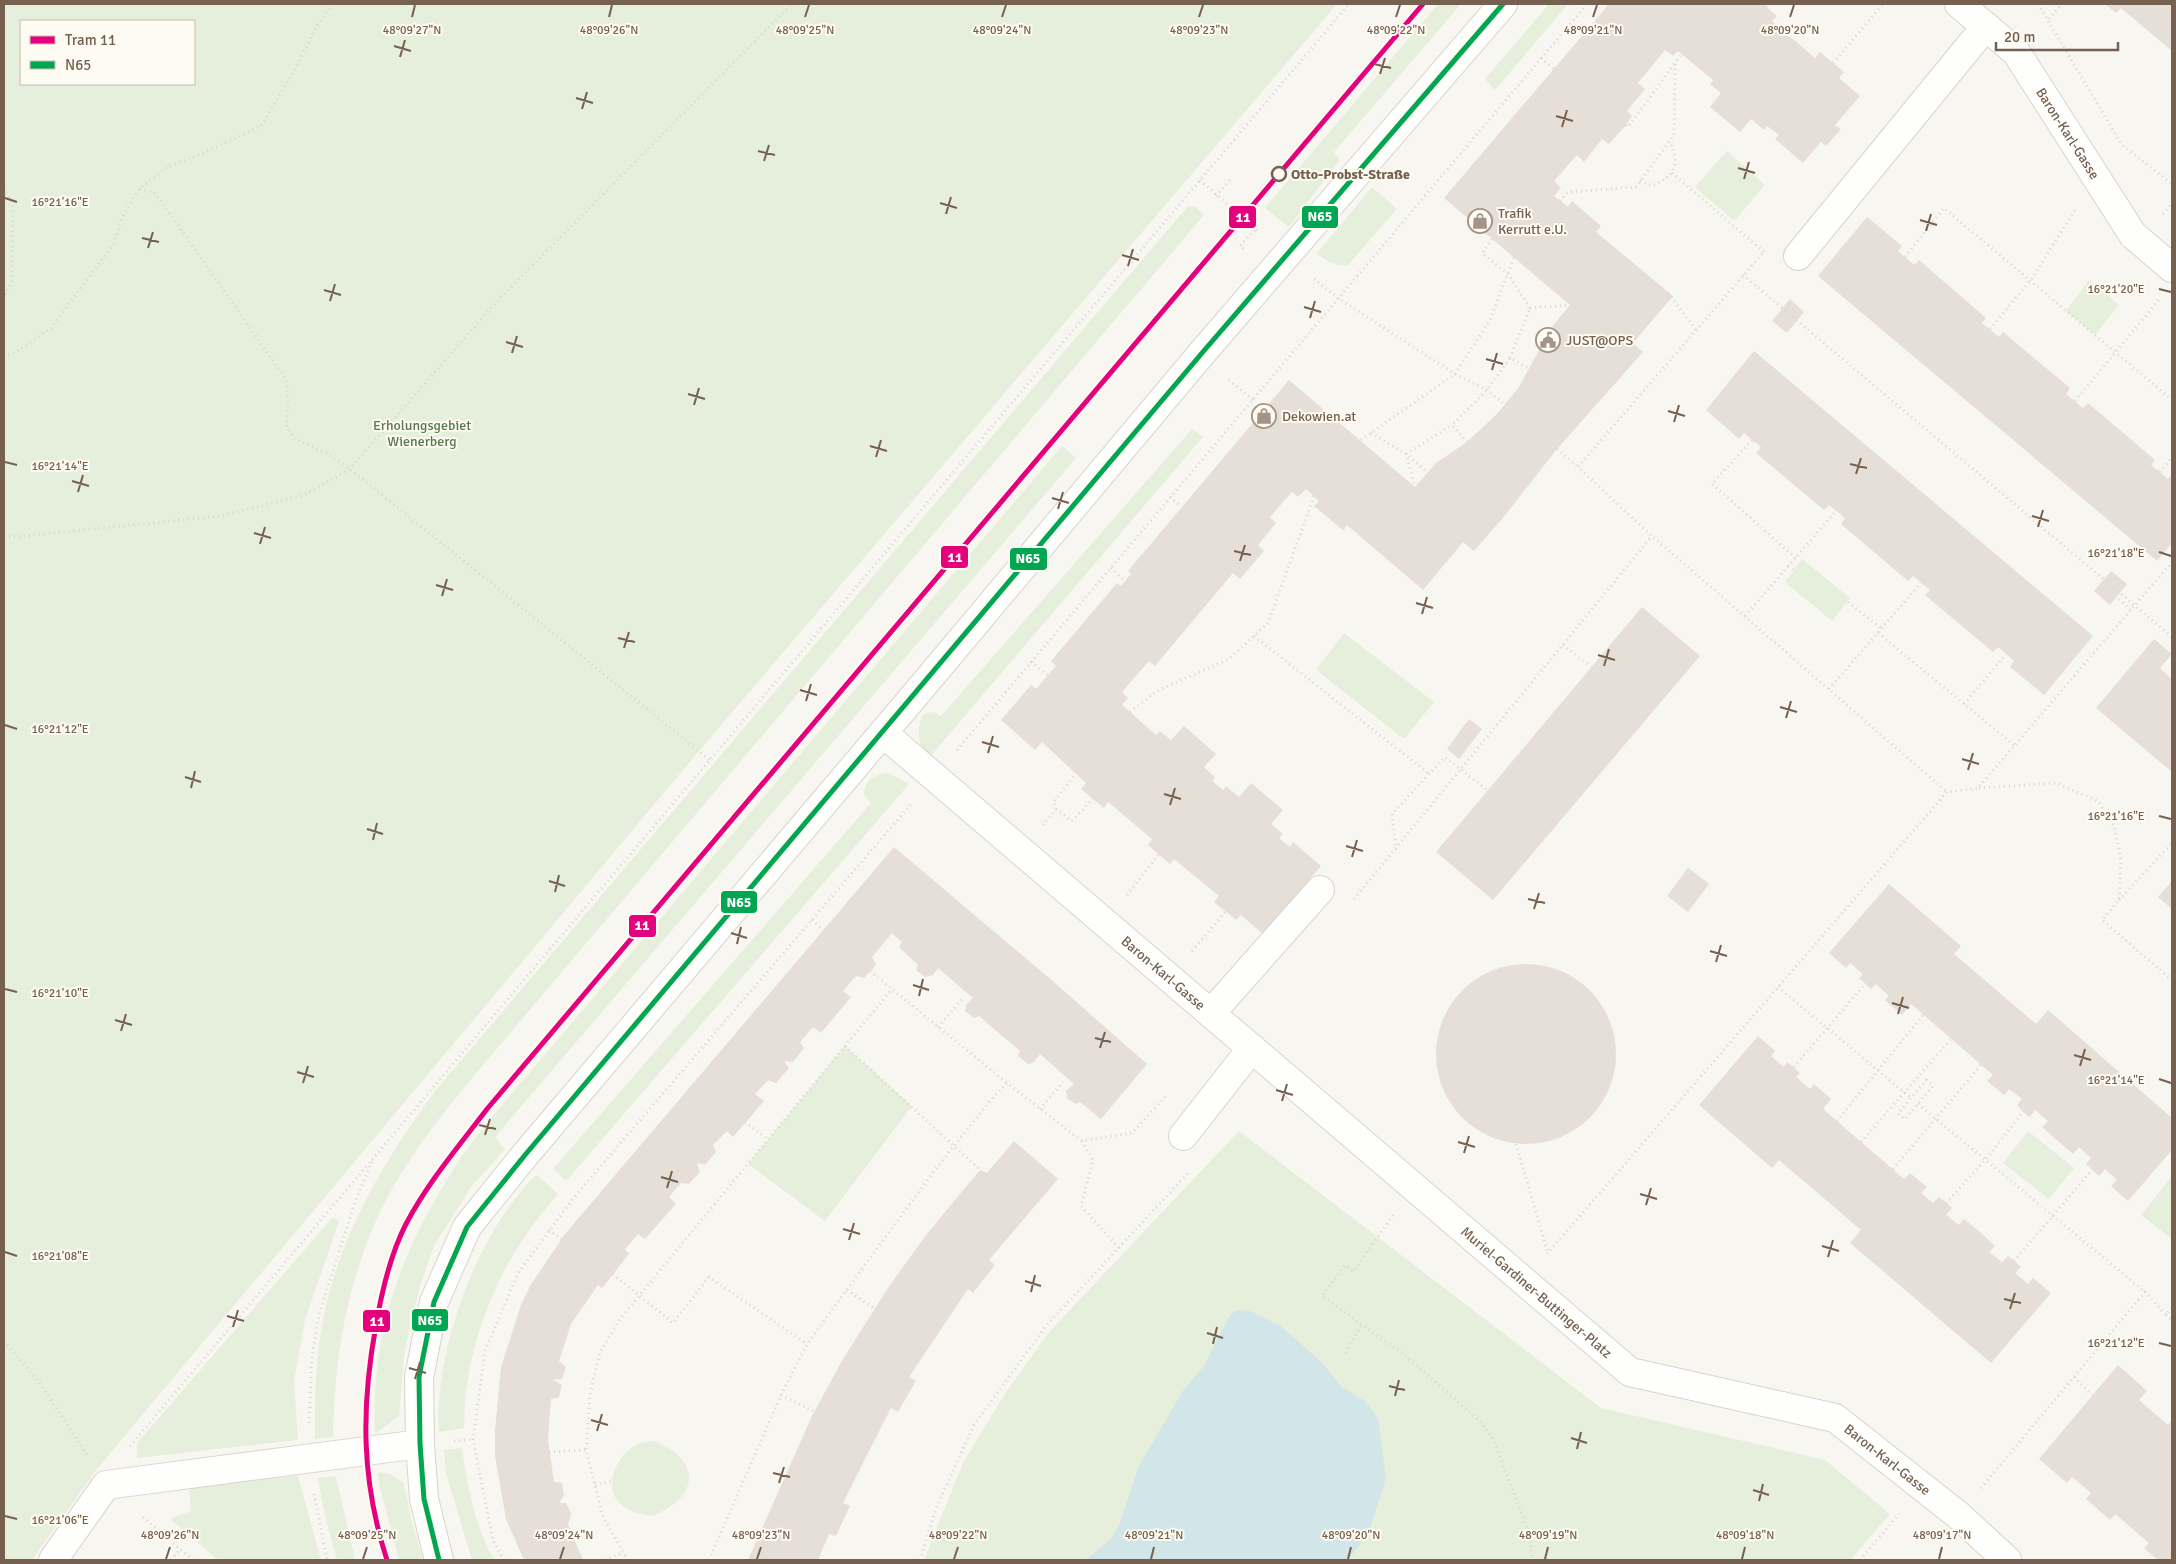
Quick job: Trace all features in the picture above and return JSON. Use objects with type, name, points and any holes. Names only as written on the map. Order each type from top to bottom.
[{"type":"street","points":[[438,1560],[424,1499],[420,1444],[419,1377],[434,1302],[467,1228],[531,1147],[884,732],[1202,353],[1503,4]]},
{"type":"street","points":[[1798,256],[1975,12]]},
{"type":"street","name":"Baron-Karl-Gasse","points":[[1975,12],[2016,52],[2133,235],[2172,268]]},
{"type":"street","name":"Baron-Karl-Gasse","points":[[884,732],[1443,1212]]},
{"type":"street","points":[[1211,1013],[1320,890]]},
{"type":"street","points":[[1182,1136],[1252,1048]]},
{"type":"street","name":"Muriel-Gardiner-Buttinger-Platz","points":[[1443,1212],[1630,1372]]},
{"type":"street","name":"Baron-Karl-Gasse","points":[[1630,1372],[1835,1418],[1958,1516],[1991,1555]]},
{"type":"street","points":[[53,1560],[106,1485],[420,1444]]},
{"type":"path","points":[[4,356],[16,352],[51,328],[113,245],[122,217],[140,188],[166,167],[208,151],[261,126],[294,71],[317,26],[333,4]]},
{"type":"path","points":[[4,536],[22,536],[221,516],[304,495],[350,469],[501,297],[792,4]]},
{"type":"path","points":[[106,1485],[132,1441],[1349,4]]},
{"type":"path","points":[[504,1560],[493,1541],[473,1439],[485,1351],[518,1273],[576,1195],[935,777],[1587,4]]},
{"type":"path","points":[[1833,63],[1883,4]]},
{"type":"path","points":[[2038,4],[2049,19],[2122,145],[2172,184]]},
{"type":"path","points":[[2049,19],[2062,4]]},
{"type":"path","points":[[1626,125],[1628,127],[1682,54]]},
{"type":"path","points":[[1541,58],[1554,68]]},
{"type":"path","points":[[1560,201],[1568,192],[1636,187],[1674,135],[1675,63]]},
{"type":"path","points":[[1640,181],[1652,186],[1664,181],[1672,173],[1676,157],[1670,142]]},
{"type":"path","points":[[1672,173],[1764,252]]},
{"type":"path","points":[[1216,196],[1230,180]]},
{"type":"path","points":[[4,188],[13,204],[12,283],[4,296]]},
{"type":"path","points":[[140,188],[156,194],[286,379],[288,403],[286,424],[293,438],[326,453],[350,469],[710,760]]},
{"type":"path","points":[[1905,258],[1944,208],[2172,400]]},
{"type":"path","points":[[1990,329],[2031,280],[2067,224]]},
{"type":"path","points":[[1237,256],[1244,248],[1240,246],[1255,229]]},
{"type":"path","points":[[1492,239],[1482,253],[1508,274],[1530,308]]},
{"type":"path","points":[[1578,467],[1770,244]]},
{"type":"path","points":[[1362,440],[1455,374],[1490,320],[1514,257]]},
{"type":"path","points":[[1744,275],[2172,637]]},
{"type":"path","points":[[1668,292],[1696,330]]},
{"type":"path","points":[[1338,298],[1455,374],[1487,390],[1504,404]]},
{"type":"path","points":[[2075,401],[2159,300]]},
{"type":"path","points":[[1530,308],[1570,306]]},
{"type":"path","points":[[1406,454],[1452,425],[1487,390],[1510,358],[1530,308]]},
{"type":"path","points":[[1510,358],[1530,369]]},
{"type":"path","points":[[1229,380],[1253,400]]},
{"type":"path","points":[[1452,425],[1467,442]]},
{"type":"path","points":[[1371,433],[1406,454],[1425,470]]},
{"type":"path","points":[[1752,440],[1712,484],[1796,558]]},
{"type":"path","points":[[1557,449],[1652,536],[1947,792]]},
{"type":"path","points":[[1406,454],[1415,487]]},
{"type":"path","points":[[2160,472],[2172,457]]},
{"type":"path","points":[[1130,712],[1157,691],[1229,659],[1268,623],[1314,496]]},
{"type":"path","points":[[1170,497],[1181,507]]},
{"type":"path","points":[[1745,616],[1836,511]]},
{"type":"path","points":[[1352,902],[1652,536]]},
{"type":"path","points":[[1978,788],[2136,607],[2172,562]]},
{"type":"path","points":[[1788,566],[1794,570]]},
{"type":"path","points":[[1111,568],[1125,581]]},
{"type":"path","points":[[1829,689],[1921,583]]},
{"type":"path","points":[[2118,599],[2132,610]]},
{"type":"path","points":[[1848,602],[1881,628]]},
{"type":"path","points":[[1878,633],[2015,746]]},
{"type":"path","points":[[1254,636],[1428,774]]},
{"type":"path","points":[[1563,645],[1591,668]]},
{"type":"path","points":[[1964,704],[2006,654]]},
{"type":"path","points":[[1032,662],[1048,675]]},
{"type":"path","points":[[1396,850],[1392,814],[1445,757],[1487,790]]},
{"type":"path","points":[[1076,774],[1053,802],[1056,809],[1072,821],[1094,799]]},
{"type":"path","points":[[1524,1281],[1947,792],[2056,783],[2098,801],[2114,826],[2121,859],[2119,900]]},
{"type":"path","points":[[1022,851],[1056,809]]},
{"type":"path","points":[[2172,843],[2102,920],[2172,980]]},
{"type":"path","points":[[1105,922],[1159,854]]},
{"type":"path","points":[[1170,978],[1226,911]]},
{"type":"path","points":[[812,920],[823,930]]},
{"type":"path","points":[[870,971],[1007,1083],[1082,1141],[1093,1160],[1081,1206],[1119,1248]]},
{"type":"path","points":[[1794,1067],[1865,984]]},
{"type":"path","points":[[1778,987],[1911,1098]]},
{"type":"path","points":[[628,1560],[622,1553],[603,1516],[586,1450],[590,1395],[600,1352],[620,1319],[892,989]]},
{"type":"path","points":[[938,1027],[964,997]]},
{"type":"path","points":[[1837,1121],[1923,1015]]},
{"type":"path","points":[[1861,1142],[1951,1039]]},
{"type":"path","points":[[846,1046],[980,1170]]},
{"type":"path","points":[[1893,1169],[1981,1065]]},
{"type":"path","points":[[1926,1080],[1933,1086],[1905,1119],[1898,1114],[1911,1098],[1926,1080]]},
{"type":"path","points":[[1040,1109],[1062,1082]]},
{"type":"path","points":[[709,1560],[782,1395],[807,1344],[954,1145],[1007,1083]]},
{"type":"path","points":[[1082,1141],[1132,1133],[1170,1091]]},
{"type":"path","points":[[1918,1104],[2145,1292],[2172,1320]]},
{"type":"path","points":[[1946,1203],[1986,1159],[2023,1112]]},
{"type":"path","points":[[745,1122],[768,1139]]},
{"type":"path","points":[[1516,1144],[1548,1253]]},
{"type":"path","points":[[327,1560],[308,1459],[312,1357],[319,1315],[352,1211],[374,1156]]},
{"type":"path","points":[[920,1560],[937,1506],[974,1426],[1046,1326],[1193,1167]]},
{"type":"path","points":[[2014,1261],[2092,1170]]},
{"type":"path","points":[[549,1230],[562,1238]]},
{"type":"path","points":[[1373,1243],[1354,1271],[1345,1265],[1322,1296],[1434,1378],[1480,1421],[1493,1439],[1530,1535],[1532,1560]]},
{"type":"path","points":[[612,1274],[673,1324],[709,1277],[807,1344]]},
{"type":"path","points":[[847,1290],[875,1309]]},
{"type":"path","points":[[1958,1516],[2145,1292]]},
{"type":"path","points":[[2166,1315],[2172,1307]]},
{"type":"path","points":[[1346,1353],[1362,1324]]},
{"type":"path","points":[[4,1341],[39,1382],[106,1485],[193,1560]]},
{"type":"path","points":[[2074,1377],[2092,1395]]},
{"type":"path","points":[[782,1395],[815,1412]]},
{"type":"path","points":[[549,1452],[586,1450]]},
{"type":"path","points":[[596,1485],[612,1481]]},
{"type":"path","points":[[1860,1560],[1922,1487]]},
{"type":"path","points":[[171,1560],[181,1550]]},
{"type":"path","points":[[605,1560],[622,1553]]},
{"type":"green space","name":"Erholungsgebiet Wienerberg","points":[[4,4],[1337,4],[699,751],[97,1469],[32,1560],[4,1560]]},
{"type":"green space","points":[[1438,4],[1461,4],[1334,152],[1340,160],[1289,227],[1265,208]]},
{"type":"green space","points":[[1549,4],[1568,4],[1495,90],[1485,79]]},
{"type":"green space","points":[[1727,151],[1765,185],[1734,221],[1695,187]]},
{"type":"green space","points":[[1372,187],[1397,209],[1348,265],[1331,263],[1324,259],[1317,253]]},
{"type":"green space","points":[[1188,206],[1195,207],[1204,215],[490,1057],[425,1137],[389,1194],[365,1249],[356,1275],[343,1328],[336,1382],[333,1437],[315,1439],[315,1390],[318,1358],[325,1310],[333,1280],[355,1222],[369,1194],[418,1115],[436,1090]]},
{"type":"green space","points":[[2089,280],[2119,305],[2095,335],[2066,311]]},
{"type":"green space","points":[[1192,429],[1203,437],[928,759],[919,739],[921,717],[931,712],[941,716]]},
{"type":"green space","points":[[1062,446],[1076,458],[495,1137],[505,1149],[471,1187],[434,1246],[421,1283],[411,1321],[404,1356],[399,1416],[375,1434],[377,1368],[389,1306],[399,1276],[425,1217],[462,1156],[514,1091]]},
{"type":"green space","points":[[1802,559],[1850,598],[1832,621],[1785,582]]},
{"type":"green space","points":[[1344,633],[1434,702],[1404,739],[1316,670]]},
{"type":"green space","points":[[888,773],[909,784],[566,1181],[553,1169],[871,803],[864,795],[868,782],[875,776]]},
{"type":"green space","points":[[845,1046],[912,1106],[825,1221],[748,1164]]},
{"type":"green space","points":[[1239,1131],[1601,1408],[1825,1460],[1890,1514],[1850,1560],[924,1560],[963,1463],[1006,1392],[1050,1331]]},
{"type":"green space","points":[[2028,1131],[2074,1168],[2049,1199],[2003,1163]]},
{"type":"green space","points":[[537,1175],[558,1194],[525,1237],[498,1283],[479,1333],[472,1359],[465,1396],[464,1428],[439,1432],[439,1403],[449,1339],[471,1275],[502,1218],[519,1194]]},
{"type":"green space","points":[[2172,1176],[2172,1239],[2141,1215]]},
{"type":"green space","points":[[333,1217],[339,1221],[305,1320],[294,1381],[298,1440],[137,1458],[137,1443]]},
{"type":"green space","points":[[654,1441],[670,1449],[681,1458],[687,1468],[689,1479],[686,1489],[679,1499],[668,1508],[652,1516],[638,1513],[620,1504],[613,1493],[612,1485],[616,1468],[625,1453],[638,1444]]},
{"type":"green space","points":[[462,1448],[466,1477],[477,1520],[494,1560],[472,1560],[446,1473],[444,1450]]},
{"type":"green space","points":[[378,1472],[392,1475],[404,1483],[411,1519],[423,1560],[399,1560],[379,1484]]},
{"type":"green space","points":[[298,1476],[321,1560],[218,1560],[170,1519],[191,1511],[189,1485]]},
{"type":"green space","points":[[336,1476],[355,1560],[337,1560],[326,1520],[318,1478]]},
{"type":"shaded area","points":[[1238,1310],[1250,1311],[1281,1326],[1322,1363],[1342,1387],[1365,1401],[1378,1418],[1386,1478],[1369,1532],[1348,1560],[1086,1560],[1112,1538],[1120,1523],[1139,1466],[1184,1389],[1204,1366],[1230,1315]]},
{"type":"building","points":[[1609,4],[1763,4],[1777,16],[1772,21],[1815,58],[1820,52],[1844,72],[1839,78],[1860,96],[1835,125],[1841,129],[1826,146],[1821,142],[1803,163],[1775,139],[1779,135],[1767,126],[1764,130],[1751,119],[1740,132],[1710,107],[1721,93],[1710,84],[1713,80],[1678,51],[1673,56],[1665,50],[1638,83],[1645,89],[1627,111],[1632,116],[1626,125],[1609,144],[1602,139],[1584,162],[1577,155],[1554,181],[1561,188],[1554,196],[1568,207],[1572,201],[1601,226],[1596,232],[1673,296],[1633,343],[1643,352],[1557,449],[1502,519],[1474,551],[1463,542],[1423,590],[1347,525],[1343,530],[1314,506],[1319,501],[1306,489],[1298,497],[1292,492],[1270,517],[1276,523],[1258,545],[1264,551],[1240,579],[1233,573],[1155,666],[1149,661],[1122,692],[1128,698],[1122,705],[1156,735],[1160,731],[1171,740],[1184,726],[1216,754],[1204,767],[1215,777],[1212,781],[1223,790],[1226,786],[1239,797],[1251,783],[1283,810],[1271,824],[1283,834],[1279,838],[1290,847],[1293,842],[1321,866],[1304,886],[1309,890],[1293,908],[1289,905],[1264,935],[1241,915],[1236,920],[1214,902],[1219,896],[1174,859],[1170,864],[1148,845],[1152,839],[1108,802],[1104,808],[1081,789],[1086,783],[1042,742],[1035,750],[1001,720],[1031,685],[1036,689],[1056,666],[1051,661],[1117,583],[1121,586],[1131,574],[1128,571],[1289,380],[1415,487],[1436,463],[1467,442],[1497,414],[1519,387],[1551,328],[1570,305],[1444,198]]},
{"type":"building","points":[[2105,4],[2172,4],[2172,51],[2121,8],[2116,13]]},
{"type":"building","points":[[1867,217],[1902,246],[1898,251],[1914,265],[1919,260],[1986,318],[1982,323],[1999,337],[2003,332],[2070,388],[2066,394],[2083,408],[2088,403],[2155,460],[2151,465],[2168,479],[2172,474],[2172,543],[2157,561],[1818,276]]},
{"type":"building","points":[[1790,299],[1804,312],[1787,333],[1772,321]]},
{"type":"building","points":[[1754,351],[2093,636],[2044,695],[2010,667],[2014,661],[1998,647],[1993,652],[1925,595],[1930,590],[1913,576],[1908,581],[1841,524],[1845,518],[1829,505],[1824,510],[1756,453],[1761,447],[1744,433],[1739,439],[1706,410]]},
{"type":"building","points":[[2111,571],[2127,584],[2110,605],[2094,591]]},
{"type":"building","points":[[1642,607],[1700,656],[1493,900],[1436,852]]},
{"type":"building","points":[[2154,639],[2172,654],[2160,668],[2172,679],[2172,772],[2096,708]]},
{"type":"building","points":[[1469,719],[1482,729],[1459,759],[1447,749]]},
{"type":"building","points":[[894,847],[1048,977],[1147,1064],[1101,1119],[1080,1102],[1076,1104],[1067,1098],[1066,1091],[1074,1084],[1040,1054],[1033,1063],[1028,1064],[1018,1056],[1020,1051],[979,1016],[974,1018],[965,1011],[966,1005],[973,998],[938,968],[933,975],[925,977],[916,970],[918,965],[899,947],[902,942],[892,933],[872,957],[876,965],[864,978],[856,976],[843,991],[851,997],[821,1033],[813,1027],[800,1042],[804,1048],[793,1062],[784,1061],[789,1068],[776,1083],[768,1080],[755,1094],[764,1101],[733,1137],[727,1131],[713,1145],[716,1152],[705,1165],[697,1163],[700,1172],[689,1184],[681,1183],[669,1197],[676,1204],[645,1239],[638,1234],[625,1249],[629,1254],[602,1288],[598,1285],[571,1324],[559,1361],[566,1367],[562,1379],[553,1380],[562,1385],[559,1397],[551,1399],[548,1440],[554,1482],[562,1483],[564,1496],[559,1503],[566,1503],[571,1514],[568,1525],[583,1560],[524,1560],[506,1519],[495,1456],[495,1431],[501,1367],[521,1305],[530,1286],[565,1234]]},
{"type":"building","points":[[1688,868],[1709,884],[1688,912],[1667,896]]},
{"type":"building","points":[[2172,881],[2172,909],[2158,897]]},
{"type":"building","points":[[1889,884],[1961,946],[1954,954],[2036,1024],[2048,1010],[2172,1118],[2172,1150],[2128,1201],[2111,1186],[2117,1180],[2105,1169],[2099,1176],[2086,1164],[2091,1158],[2079,1147],[2073,1154],[2042,1127],[2048,1121],[2035,1110],[2030,1117],[2023,1112],[2017,1105],[2022,1099],[2009,1089],[2004,1095],[1987,1081],[1993,1075],[1911,1004],[1902,1015],[1885,1000],[1889,996],[1876,984],[1871,989],[1859,978],[1863,974],[1850,963],[1846,968],[1829,953]]},
{"type":"building","points":[[1517,964],[1535,964],[1561,970],[1590,990],[1610,1019],[1615,1036],[1615,1072],[1610,1089],[1590,1118],[1561,1138],[1544,1143],[1517,1144],[1500,1141],[1483,1134],[1456,1111],[1446,1097],[1439,1080],[1436,1063],[1436,1045],[1439,1028],[1446,1011],[1469,984],[1483,974],[1500,967]]},
{"type":"building","points":[[1758,1036],[1775,1051],[1771,1056],[1784,1067],[1787,1062],[1800,1073],[1796,1077],[1810,1089],[1814,1084],[1831,1099],[1823,1109],[1904,1179],[1910,1173],[1927,1187],[1921,1193],[1933,1203],[1939,1197],[1952,1208],[1946,1215],[1959,1225],[1964,1219],[1980,1232],[1995,1246],[1989,1252],[2002,1262],[2008,1256],[2021,1267],[2015,1273],[2028,1284],[2033,1278],[2051,1293],[1991,1363],[1850,1243],[1861,1230],[1779,1160],[1772,1168],[1699,1105]]},
{"type":"building","points":[[1014,1141],[1058,1179],[989,1260],[995,1265],[973,1293],[968,1289],[909,1377],[916,1381],[898,1412],[891,1408],[843,1503],[850,1506],[836,1536],[829,1534],[818,1560],[748,1560],[812,1416],[843,1359],[888,1288],[926,1235],[980,1170],[987,1173]]},
{"type":"building","points":[[2118,1365],[2147,1391],[2139,1400],[2168,1425],[2172,1420],[2172,1560],[2158,1560],[2144,1548],[2149,1543],[2115,1514],[2110,1520],[2086,1499],[2091,1493],[2072,1477],[2067,1483],[2039,1459]]},
{"type":"tram line","name":"11","points":[[387,1560],[378,1530],[368,1472],[366,1414],[371,1355],[381,1299],[395,1248],[406,1224],[424,1194],[487,1109],[1423,4]]},
{"type":"transit line","name":"N65","points":[[439,1560],[424,1499],[420,1444],[419,1377],[434,1302],[467,1227],[525,1155],[1202,353],[1503,4]]},
{"type":"place","name":"Otto-Probst-Straße","points":[[1279,174]]},
{"type":"place","name":"Trafik Kerrutt e.U.","points":[[1480,221]]},
{"type":"place","name":"JUST@OPS","points":[[1548,340]]},
{"type":"place","name":"Dekowien.at","points":[[1264,416]]}]
